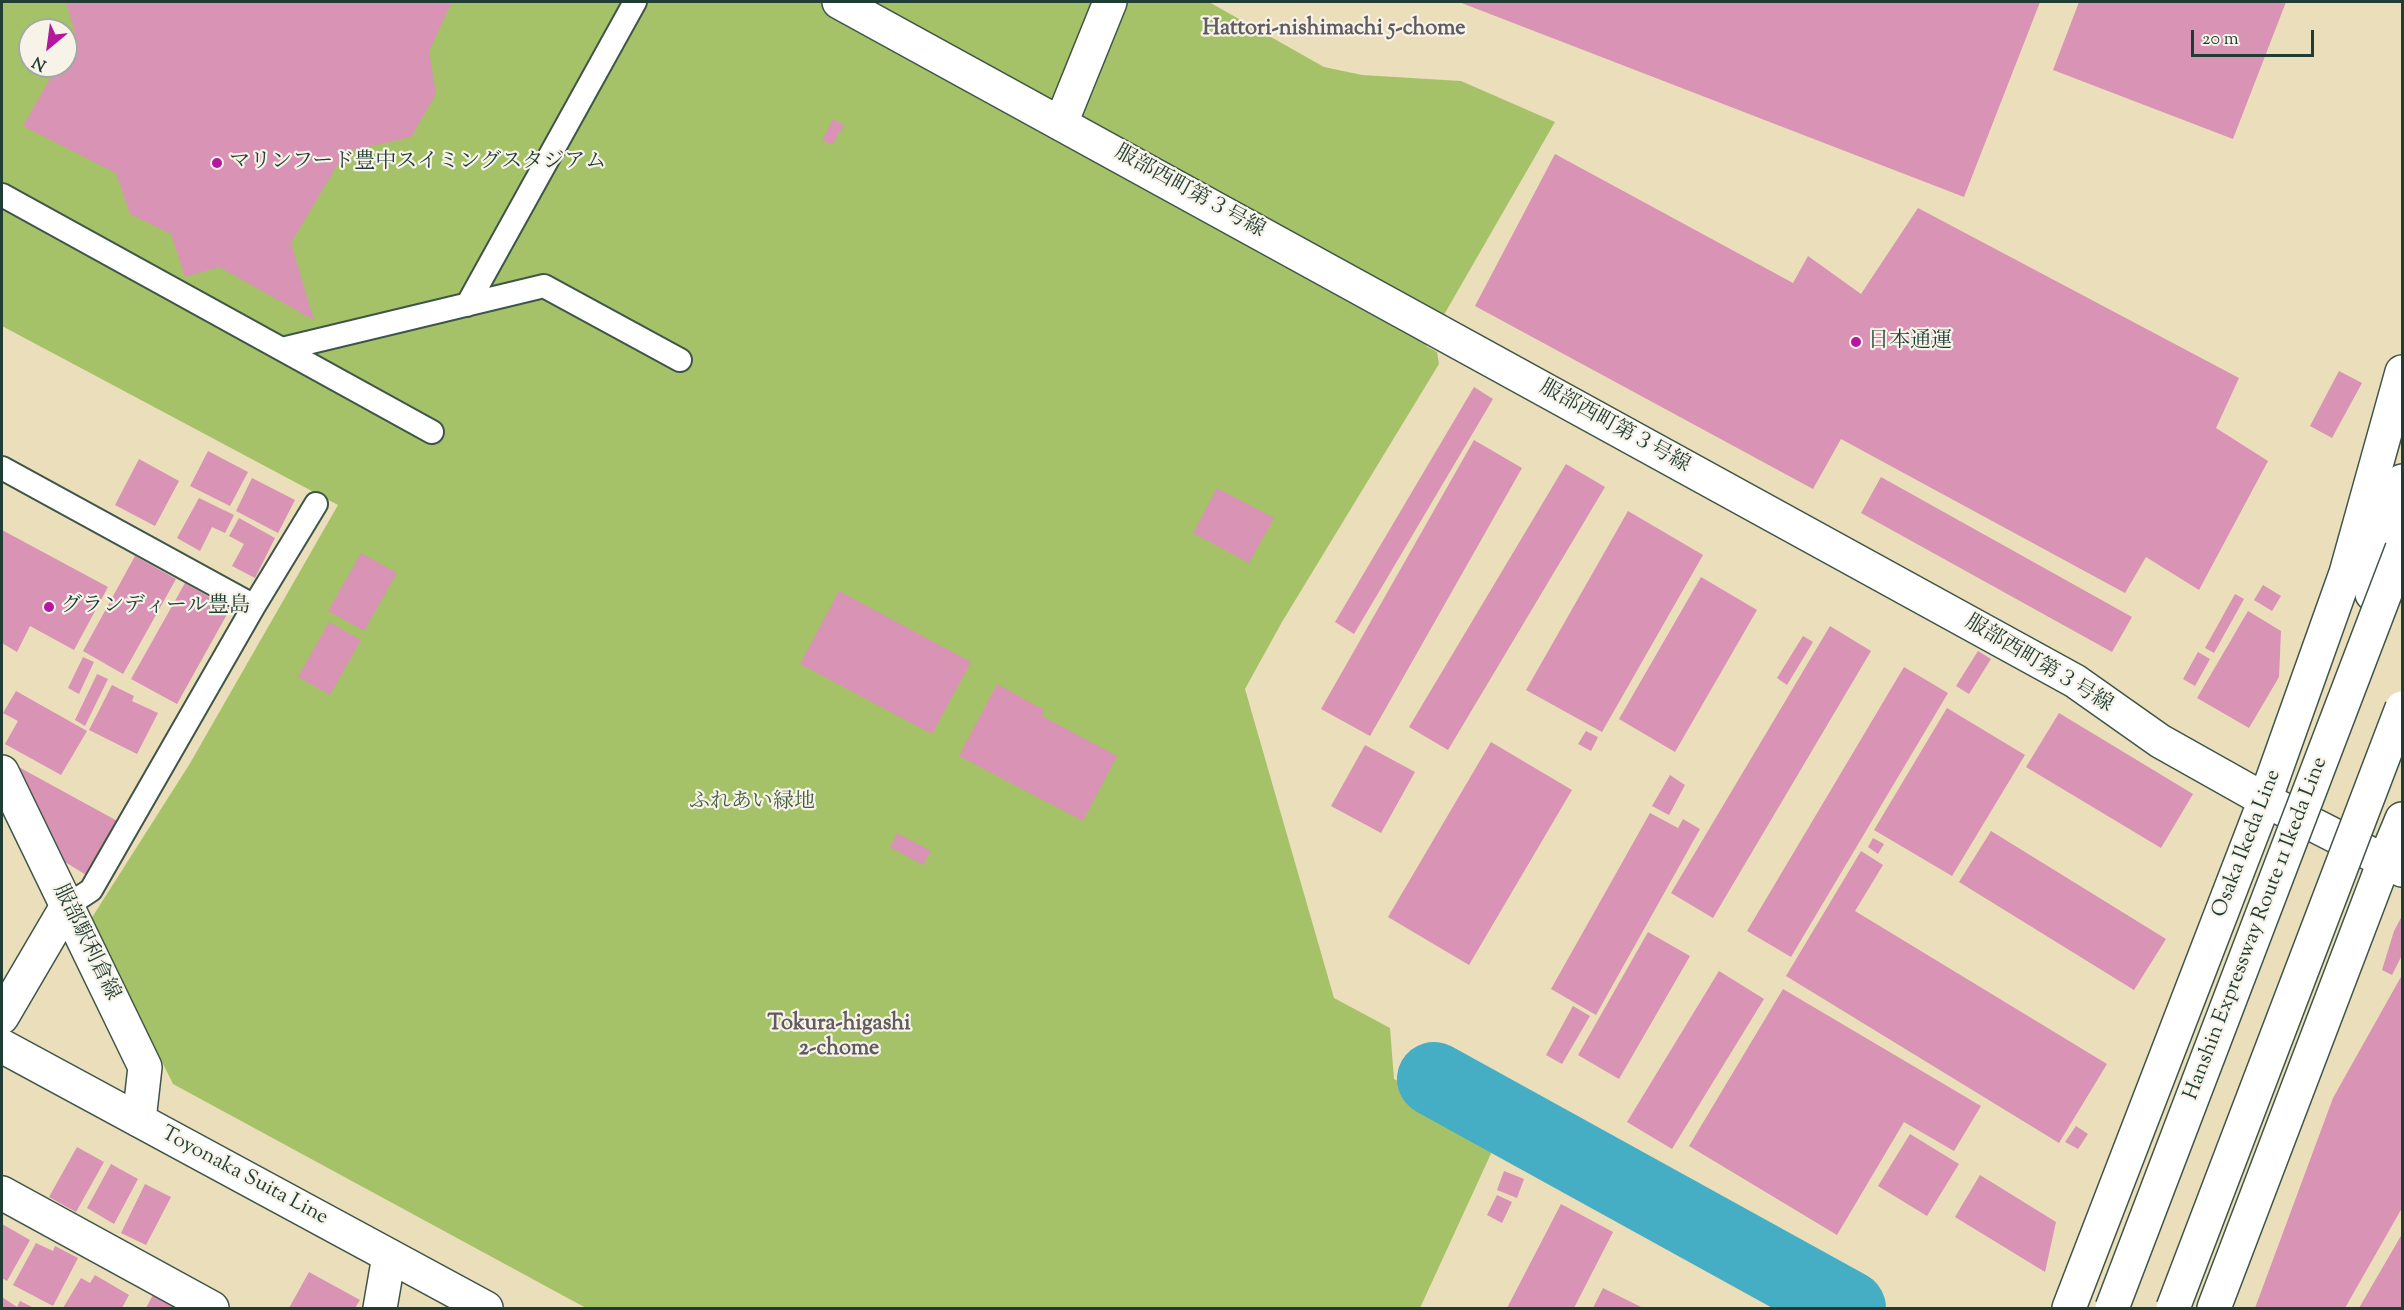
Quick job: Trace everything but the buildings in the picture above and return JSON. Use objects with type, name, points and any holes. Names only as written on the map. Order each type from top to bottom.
[{"type":"main road","name":"服部西町第３号線","points":[[839,2],[2075,681],[2160,741],[2265,800],[2393,866]]},
{"type":"main road","points":[[1061,123],[1110,2]]},
{"type":"main road","name":"Osaka Ikeda Line","points":[[2069,1308],[2265,800],[2346,573],[2403,372]]},
{"type":"main road","points":[[2340,711],[2403,481]]},
{"type":"main road","name":"Hanshin Expressway Route 11 Ikeda Line","points":[[2112,1308],[2403,549]]},
{"type":"main road","points":[[2173,1308],[2403,708]]},
{"type":"main road","points":[[2330,900],[2403,732]]},
{"type":"main road","name":"服部駅利倉線","points":[[2,772],[146,1067],[139,1120]]},
{"type":"main road","points":[[2214,1308],[2393,866],[2403,819]]},
{"type":"main road","points":[[2,1017],[67,906]]},
{"type":"main road","name":"Toyonaka Suita Line","points":[[2,1046],[486,1308]]},
{"type":"main road","points":[[2,1193],[212,1308]]},
{"type":"main road","points":[[380,1308],[389,1256]]},
{"type":"lane","points":[[467,305],[635,2]]},
{"type":"lane","points":[[2,195],[432,432]]},
{"type":"lane","points":[[282,349],[544,286],[680,360]]},
{"type":"lane","points":[[2,468],[254,606]]},
{"type":"lane","points":[[67,906],[91,890],[254,606],[316,504]]},
{"type":"green space","name":"ふれあい緑地","points":[[2,2],[1209,2],[1324,67],[1362,75],[1461,81],[1555,122],[1426,346],[1437,352],[1439,364],[1282,622],[1245,689],[1334,998],[1390,1028],[1394,1079],[1500,1134],[1420,1308],[586,1308],[173,1084],[91,919],[189,765],[338,505],[2,326]]},
{"type":"waterway","points":[[1434,1079],[1849,1308]]},
{"type":"place","name":"マリンフード豊中スイミングスタジアム","points":[[217,163]]},
{"type":"place","name":"日本通運","points":[[1856,342]]},
{"type":"place","name":"グランディール豊島","points":[[49,607]]},
{"type":"district","name":"Hattori-nishimachi 5-chome","points":[[1334,30]]},
{"type":"district","name":"Tokura-higashi 2-chome","points":[[839,1038]]}]
